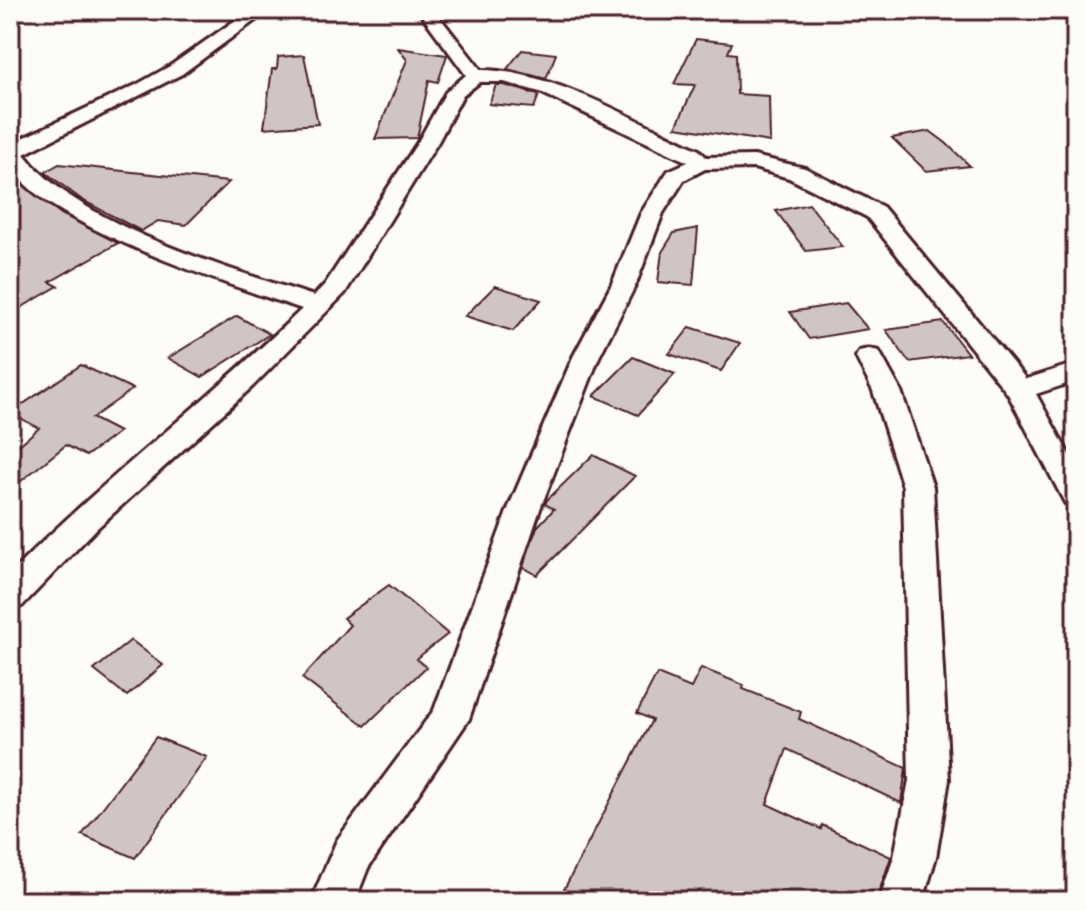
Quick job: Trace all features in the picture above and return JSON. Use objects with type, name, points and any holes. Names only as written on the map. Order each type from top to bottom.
[{"type":"street","points":[[261,10],[176,70],[143,89],[10,151],[16,163],[37,184],[143,243],[319,306]]},
{"type":"street","points":[[426,10],[476,76]]},
{"type":"street","points":[[10,596],[135,473],[283,344],[336,288],[428,142],[455,92],[476,76],[505,76],[547,88],[692,154],[701,163]]},
{"type":"street","points":[[333,901],[352,855],[450,719],[524,509],[586,357],[624,284],[652,213],[676,176],[701,163],[754,162],[797,173],[875,212],[1020,390],[1076,495]]},
{"type":"street","points":[[869,357],[887,391],[918,487],[929,780],[915,857],[901,901]]},
{"type":"street","points":[[1020,390],[1076,372]]},
{"type":"building","points":[[696,39],[732,43],[728,53],[736,54],[737,94],[769,96],[770,142],[676,127],[695,85],[674,84]]},
{"type":"building","points":[[398,48],[447,55],[438,82],[429,80],[417,138],[375,139],[407,60]]},
{"type":"building","points":[[522,50],[556,54],[546,79],[507,69]]},
{"type":"building","points":[[304,55],[318,124],[264,128],[272,69],[277,69],[278,57]]},
{"type":"building","points":[[496,85],[539,95],[534,108],[489,104]]},
{"type":"building","points":[[930,131],[970,166],[926,171],[892,138]]},
{"type":"building","points":[[59,164],[229,182],[186,225],[158,221],[141,231],[82,200],[45,172]]},
{"type":"building","points":[[23,185],[61,214],[118,243],[50,282],[58,286],[10,314],[10,192]]},
{"type":"building","points":[[809,204],[843,247],[806,251],[776,211]]},
{"type":"building","points":[[698,228],[693,285],[658,282],[662,252],[674,233]]},
{"type":"building","points":[[495,286],[541,300],[513,331],[465,316]]},
{"type":"building","points":[[846,303],[868,329],[809,339],[790,312]]},
{"type":"building","points":[[237,316],[270,334],[202,377],[168,358]]},
{"type":"building","points":[[943,322],[968,354],[909,362],[886,330]]},
{"type":"building","points":[[690,327],[740,343],[721,371],[669,354]]},
{"type":"building","points":[[633,357],[675,374],[638,415],[594,396]]},
{"type":"building","points":[[81,365],[133,389],[92,418],[119,432],[86,456],[66,445],[10,490],[10,453],[39,428],[10,413]]},
{"type":"building","points":[[593,455],[635,476],[537,575],[523,567],[537,527],[554,509],[545,504]]},
{"type":"building","points":[[389,585],[448,634],[416,659],[426,667],[365,726],[302,678],[350,625],[343,618]]},
{"type":"building","points":[[131,640],[163,665],[127,696],[94,670]]},
{"type":"building","points":[[701,668],[801,712],[799,719],[906,768],[901,803],[787,749],[767,804],[891,857],[876,901],[558,901],[652,720],[637,713],[657,674],[691,688]]},
{"type":"building","points":[[156,737],[207,757],[135,858],[82,835]]}]
